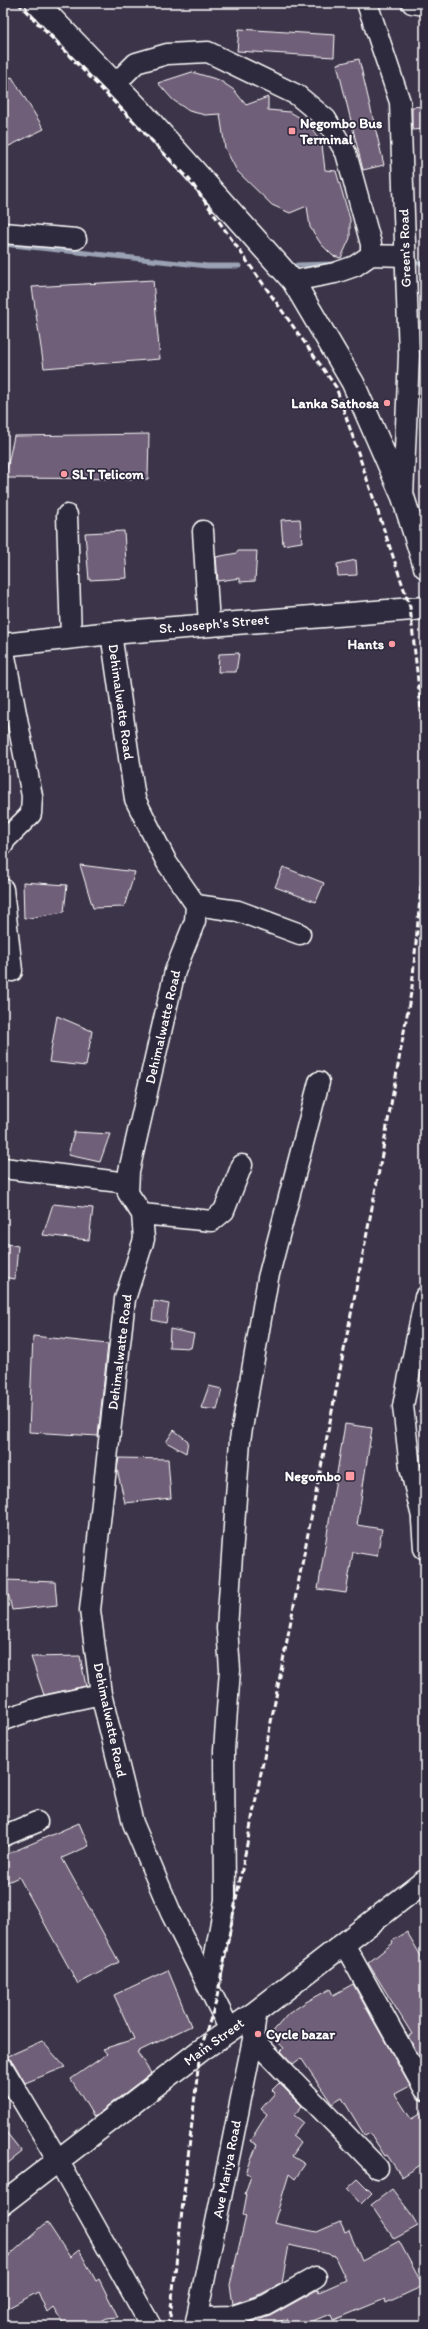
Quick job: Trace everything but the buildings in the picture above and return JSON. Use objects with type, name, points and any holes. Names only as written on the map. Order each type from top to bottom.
[{"type":"main road","points":[[37,3],[236,214],[293,281],[353,383],[402,497],[425,567]]},
{"type":"main road","name":"St. Joseph's Street","points":[[3,645],[209,624],[425,608]]},
{"type":"main road","points":[[424,1520],[425,1548]]},
{"type":"main road","name":"Main Street","points":[[3,2203],[230,2030],[256,2012],[425,1881]]},
{"type":"street","name":"Green's Road","points":[[367,3],[400,102],[409,355],[402,497]]},
{"type":"street","points":[[412,3],[425,5]]},
{"type":"street","points":[[115,84],[136,63],[168,54],[208,52],[297,95],[326,119],[346,154],[371,244],[371,255]]},
{"type":"street","points":[[3,233],[76,239]]},
{"type":"street","points":[[293,281],[335,274],[355,266],[371,255],[405,256]]},
{"type":"street","points":[[67,515],[71,637]]},
{"type":"street","points":[[203,531],[209,624]]},
{"type":"street","name":"Dehimalwatte Road","points":[[111,633],[135,799],[168,863],[196,905],[195,921],[176,971],[128,1183],[128,1193],[142,1214],[144,1239],[125,1299],[90,1610],[101,1694],[133,1823],[171,1913],[210,1987],[230,2030]]},
{"type":"street","points":[[3,645],[32,796],[30,814],[5,840],[3,845]]},
{"type":"street","points":[[3,889],[12,971]]},
{"type":"street","points":[[196,905],[238,911],[300,934]]},
{"type":"street","points":[[210,1987],[225,1900],[224,1750],[230,1670],[227,1628],[240,1440],[268,1278],[319,1082]]},
{"type":"street","points":[[142,1214],[212,1221],[224,1212],[242,1165]]},
{"type":"street","points":[[3,1168],[128,1183]]},
{"type":"street","points":[[424,1520],[410,1467],[403,1406],[425,1297]]},
{"type":"street","points":[[3,1720],[41,1707],[101,1694]]},
{"type":"street","points":[[3,1836],[37,1822]]},
{"type":"street","points":[[344,1944],[425,2090]]},
{"type":"street","name":"Ave Mariya Road","points":[[196,2322],[253,2039],[256,2012]]},
{"type":"street","points":[[253,2039],[378,2168]]},
{"type":"street","points":[[3,2068],[58,2160],[151,2326]]},
{"type":"street","points":[[196,2322],[230,2317],[266,2306],[316,2277]]},
{"type":"waterway","points":[[3,244],[207,266],[239,266]]},
{"type":"waterway","points":[[419,263],[425,263]]},
{"type":"waterway","points":[[297,265],[332,264]]},
{"type":"railway","points":[[18,3],[189,179],[336,387],[410,607],[425,746]]},
{"type":"railway","points":[[169,2326],[200,2051],[216,2002],[377,1182],[412,987],[425,843]]},
{"type":"place","name":"Negombo Bus Terminal","points":[[292,131]]},
{"type":"place","name":"Lanka Sathosa","points":[[387,403]]},
{"type":"place","name":"SLT Telicom","points":[[64,474]]},
{"type":"place","name":"Hants","points":[[392,644]]},
{"type":"place","name":"Negombo","points":[[350,1476]]},
{"type":"place","name":"Cycle bazar","points":[[258,2034]]}]
